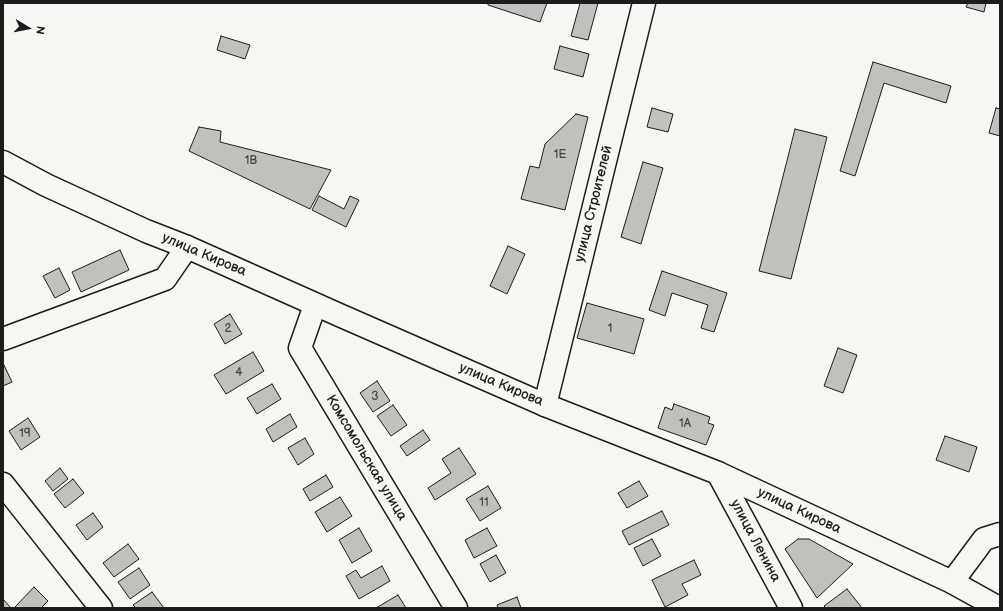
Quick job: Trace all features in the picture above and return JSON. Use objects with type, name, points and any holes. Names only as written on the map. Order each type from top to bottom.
[{"type":"street","name":"улица Строителей","points":[[545,405],[644,3]]},
{"type":"street","name":"улица Кирова","points":[[3,162],[46,185],[146,231],[187,247],[315,305],[545,405],[718,473],[952,582],[999,608]]},
{"type":"street","points":[[3,338],[165,279],[187,247]]},
{"type":"street","name":"Комсомольская улица","points":[[315,305],[300,348],[456,608]]},
{"type":"street","name":"улица Ленина","points":[[718,473],[791,608]]},
{"type":"street","points":[[3,484],[101,608]]},
{"type":"street","points":[[952,582],[984,539],[1000,534]]},
{"type":"building","points":[[488,3],[547,3],[540,22],[488,5]]},
{"type":"building","points":[[580,3],[598,3],[588,40],[571,36]]},
{"type":"building","points":[[968,3],[986,3],[984,12],[966,7]]},
{"type":"building","points":[[221,36],[250,45],[245,59],[217,50]]},
{"type":"building","points":[[560,46],[589,54],[583,77],[554,69]]},
{"type":"building","points":[[873,62],[951,86],[946,103],[884,83],[855,176],[840,171]]},
{"type":"building","points":[[652,108],[673,114],[668,132],[647,127]]},
{"type":"building","points":[[996,108],[1000,109],[1000,136],[989,133]]},
{"type":"building","points":[[576,114],[588,117],[565,210],[521,199],[530,166],[539,168],[545,144]]},
{"type":"building","points":[[199,127],[221,131],[220,142],[331,170],[310,209],[189,151]]},
{"type":"building","points":[[795,129],[827,137],[791,279],[759,271]]},
{"type":"building","points":[[643,162],[663,168],[641,244],[621,237]]},
{"type":"building","points":[[319,196],[344,209],[350,196],[359,200],[346,227],[312,210]]},
{"type":"building","points":[[508,246],[525,254],[507,294],[490,286]]},
{"type":"building","points":[[120,250],[129,270],[81,292],[72,272]]},
{"type":"building","points":[[59,268],[70,290],[55,298],[43,276]]},
{"type":"building","points":[[662,271],[727,293],[714,332],[701,328],[708,305],[672,293],[665,316],[649,310]]},
{"type":"building","points":[[587,303],[644,319],[634,354],[577,338]]},
{"type":"building","points":[[230,314],[242,334],[225,344],[214,324]]},
{"type":"building","points":[[838,348],[857,355],[843,393],[824,386]]},
{"type":"building","points":[[253,352],[264,371],[226,394],[214,375]]},
{"type":"building","points":[[3,363],[12,382],[3,386]]},
{"type":"building","points":[[377,381],[390,401],[373,412],[360,393]]},
{"type":"building","points":[[272,384],[281,399],[257,414],[247,398]]},
{"type":"building","points":[[674,404],[710,417],[708,423],[714,425],[706,445],[658,428],[665,407],[672,410]]},
{"type":"building","points":[[393,405],[407,425],[391,436],[377,416]]},
{"type":"building","points":[[290,414],[297,427],[273,442],[266,429]]},
{"type":"building","points":[[28,418],[40,437],[21,450],[9,431]]},
{"type":"building","points":[[423,430],[430,440],[407,456],[400,446]]},
{"type":"building","points":[[945,436],[977,447],[969,472],[936,460]]},
{"type":"building","points":[[305,438],[314,454],[298,465],[288,448]]},
{"type":"building","points":[[459,448],[476,474],[435,500],[428,488],[451,473],[442,459]]},
{"type":"building","points":[[60,468],[68,479],[53,491],[45,481]]},
{"type":"building","points":[[326,475],[333,487],[310,501],[303,489]]},
{"type":"building","points":[[73,479],[84,493],[65,508],[54,494]]},
{"type":"building","points":[[639,481],[648,496],[627,508],[618,493]]},
{"type":"building","points":[[488,486],[501,508],[480,521],[466,499]]},
{"type":"building","points":[[340,497],[352,516],[327,532],[315,512]]},
{"type":"building","points":[[662,511],[669,525],[629,545],[622,531]]},
{"type":"building","points":[[93,513],[103,527],[87,540],[76,525]]},
{"type":"building","points":[[359,528],[372,551],[352,563],[339,540]]},
{"type":"building","points":[[487,528],[497,546],[474,558],[465,540]]},
{"type":"building","points":[[652,539],[661,556],[643,566],[634,548]]},
{"type":"building","points":[[798,539],[809,539],[853,564],[817,598],[785,549]]},
{"type":"building","points":[[128,544],[139,559],[114,577],[103,563]]},
{"type":"building","points":[[496,555],[506,573],[490,582],[480,564]]},
{"type":"building","points":[[694,560],[701,575],[682,584],[688,595],[665,607],[652,580]]},
{"type":"building","points":[[382,566],[390,581],[359,599],[346,576],[356,570],[361,578]]},
{"type":"building","points":[[139,568],[150,585],[130,599],[118,582]]},
{"type":"building","points":[[34,587],[48,601],[41,608],[16,608],[15,607]]},
{"type":"building","points":[[847,589],[862,608],[826,608],[824,606]]},
{"type":"building","points":[[152,592],[164,608],[136,608],[133,605]]},
{"type":"building","points":[[398,595],[406,608],[376,608]]},
{"type":"building","points":[[517,597],[521,608],[498,608],[497,605]]},
{"type":"building","points":[[3,599],[11,608],[3,608]]}]
